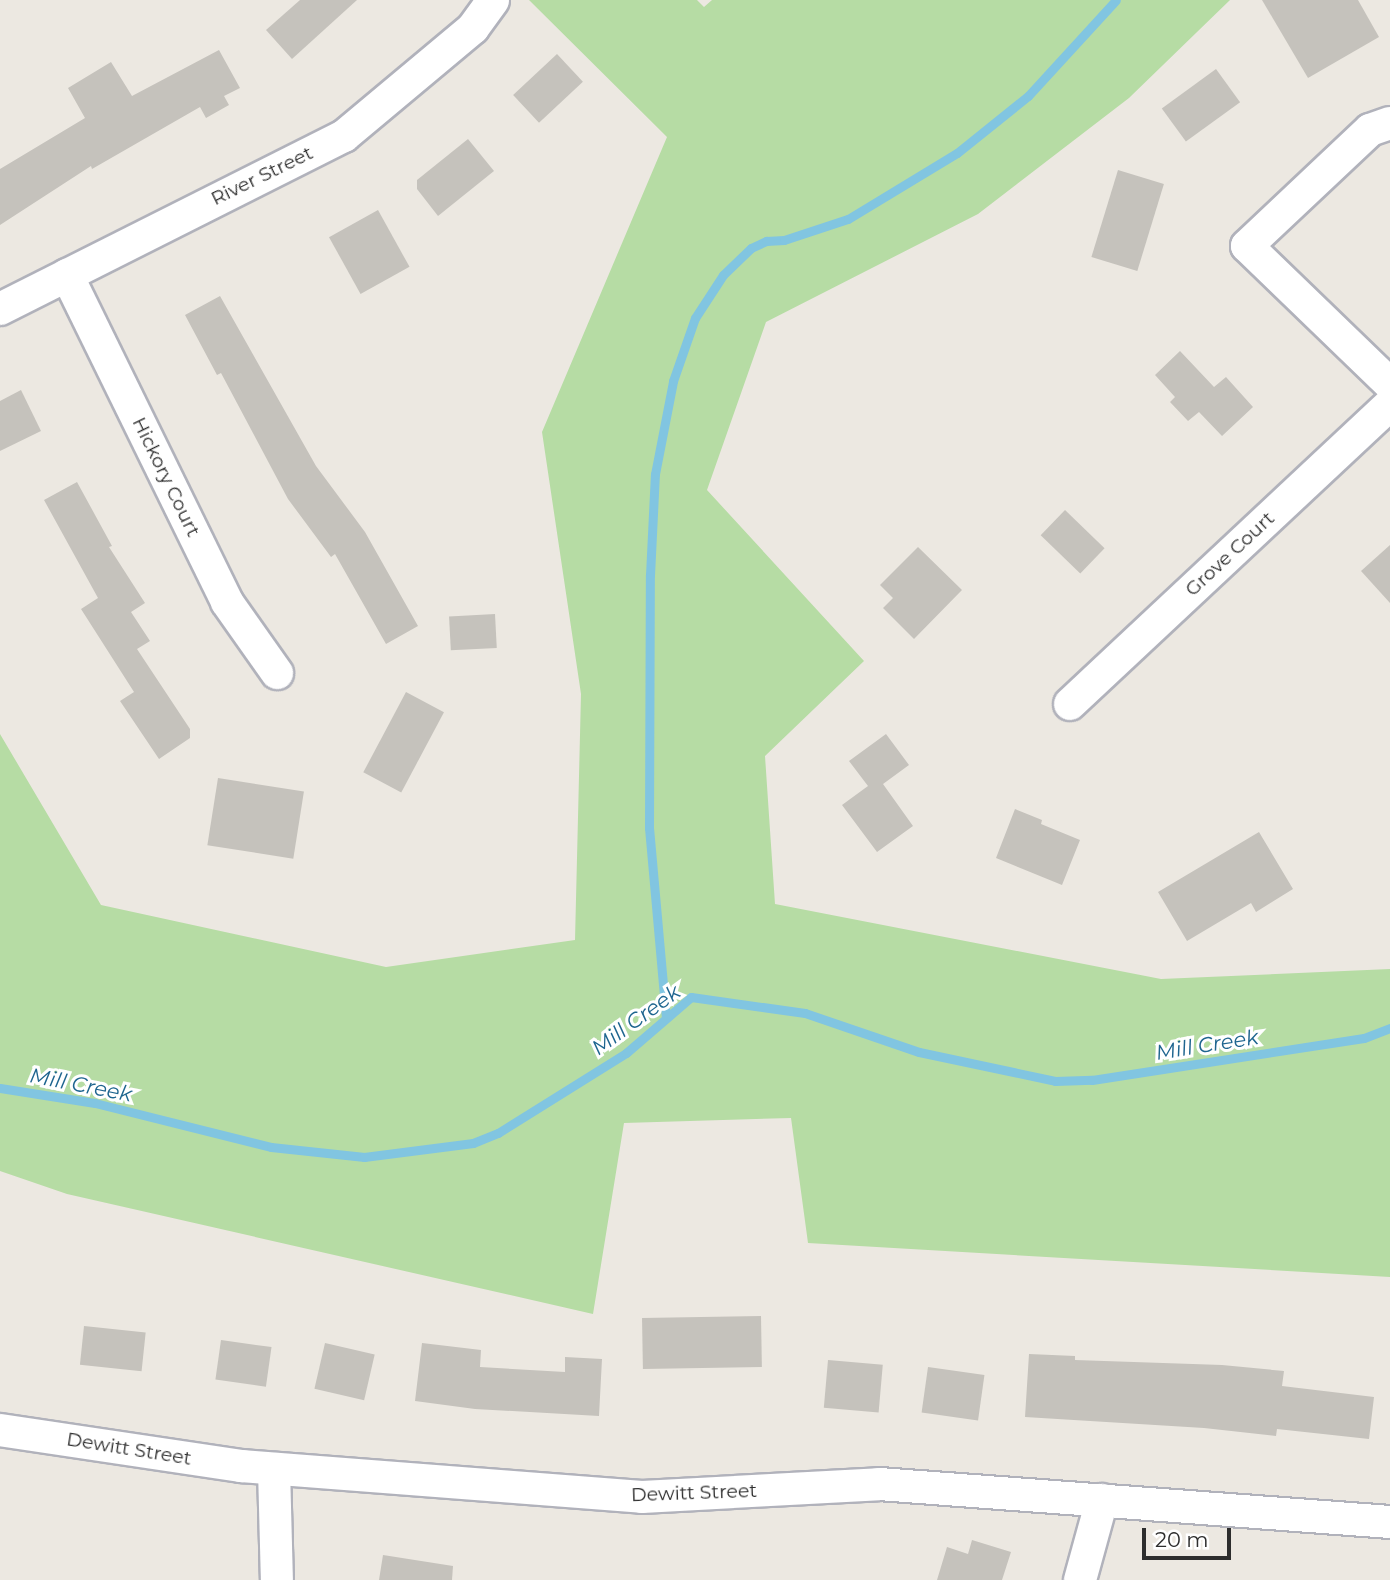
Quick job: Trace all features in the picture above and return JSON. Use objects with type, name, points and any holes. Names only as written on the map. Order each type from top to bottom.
[{"type":"street","name":"River Street","points":[[0,309],[344,136],[473,28],[493,0]]},
{"type":"street","points":[[1390,122],[1370,130],[1247,246],[1390,384]]},
{"type":"street","name":"Hickory Court","points":[[67,275],[227,602],[276,673]]},
{"type":"street","name":"Grove Court","points":[[1070,704],[1390,405]]},
{"type":"street","name":"Dewitt Street","points":[[0,1430],[274,1469],[642,1497],[879,1484],[1390,1522]]},
{"type":"street","points":[[274,1469],[277,1580]]},
{"type":"street","points":[[1080,1580],[1102,1500]]},
{"type":"green space","points":[[529,0],[697,0],[704,7],[712,0],[1230,0],[1129,98],[978,214],[766,322],[707,490],[864,661],[765,756],[775,904],[1161,979],[1390,969],[1390,1277],[808,1243],[791,1118],[624,1123],[593,1314],[67,1194],[0,1171],[0,734],[101,905],[386,967],[575,940],[581,694],[542,432],[667,137]]},
{"type":"building","points":[[300,0],[357,0],[292,59],[266,30]]},
{"type":"building","points":[[1262,0],[1358,0],[1379,37],[1308,78]]},
{"type":"building","points":[[219,50],[240,88],[224,96],[229,105],[206,118],[200,107],[92,169],[91,166],[0,225],[0,169],[85,118],[68,88],[111,62],[132,96]]},
{"type":"building","points":[[557,54],[583,82],[539,123],[513,95]]},
{"type":"building","points":[[1216,69],[1240,102],[1186,142],[1162,108]]},
{"type":"building","points":[[468,139],[494,171],[438,216],[417,189],[417,180]]},
{"type":"building","points":[[1118,170],[1164,184],[1137,271],[1091,257]]},
{"type":"building","points":[[378,210],[410,267],[361,294],[329,237]]},
{"type":"building","points":[[220,296],[316,466],[365,532],[418,626],[386,644],[335,554],[331,557],[288,499],[221,373],[217,375],[185,315]]},
{"type":"building","points":[[1180,351],[1214,387],[1226,377],[1253,407],[1222,436],[1199,412],[1188,421],[1170,402],[1175,397],[1155,375]]},
{"type":"building","points":[[21,390],[41,431],[0,451],[0,401]]},
{"type":"building","points":[[77,482],[112,546],[109,547],[145,603],[131,612],[150,641],[137,649],[190,729],[190,738],[159,759],[120,701],[134,692],[81,609],[98,598],[44,500]]},
{"type":"building","points":[[1065,510],[1105,548],[1080,573],[1041,535]]},
{"type":"building","points":[[1390,545],[1390,603],[1361,571]]},
{"type":"building","points":[[918,547],[962,590],[914,639],[883,608],[893,598],[880,585]]},
{"type":"building","points":[[495,614],[497,648],[451,650],[449,616]]},
{"type":"building","points":[[406,692],[444,712],[401,793],[363,772]]},
{"type":"building","points":[[886,734],[909,765],[883,784],[913,826],[877,852],[842,805],[868,786],[849,761]]},
{"type":"building","points":[[218,778],[304,792],[293,859],[207,845]]},
{"type":"building","points":[[1015,809],[1042,820],[1041,824],[1080,840],[1062,885],[996,858]]},
{"type":"building","points":[[1259,832],[1293,889],[1256,912],[1251,903],[1187,941],[1158,892]]},
{"type":"building","points":[[761,1316],[762,1367],[643,1369],[642,1318]]},
{"type":"building","points":[[84,1326],[146,1332],[142,1371],[80,1365]]},
{"type":"building","points":[[221,1340],[272,1347],[266,1387],[215,1380]]},
{"type":"building","points":[[325,1343],[375,1354],[364,1400],[314,1389]]},
{"type":"building","points":[[422,1343],[481,1350],[480,1367],[565,1372],[565,1357],[602,1359],[599,1416],[475,1409],[415,1401]]},
{"type":"building","points":[[1029,1354],[1075,1356],[1075,1360],[1222,1365],[1284,1371],[1282,1386],[1374,1397],[1369,1439],[1277,1429],[1276,1436],[1204,1428],[1025,1417]]},
{"type":"building","points":[[828,1360],[883,1365],[879,1413],[824,1408]]},
{"type":"building","points":[[928,1367],[984,1375],[978,1420],[922,1413]]},
{"type":"building","points":[[972,1540],[1011,1552],[1002,1580],[937,1580],[947,1547],[968,1554]]},
{"type":"building","points":[[383,1555],[453,1566],[452,1580],[379,1580]]},
{"type":"waterway","points":[[666,1018],[649,828],[650,575],[655,474],[673,381],[695,318],[723,275],[751,248],[766,241],[784,240],[848,219],[957,153],[1028,96],[1116,0]]},
{"type":"waterway","name":"Mill Creek","points":[[0,1088],[95,1103],[271,1147],[364,1157],[473,1143],[498,1133],[626,1053],[691,997],[805,1013],[919,1052],[1055,1081],[1092,1080],[1364,1038],[1390,1028]]}]
